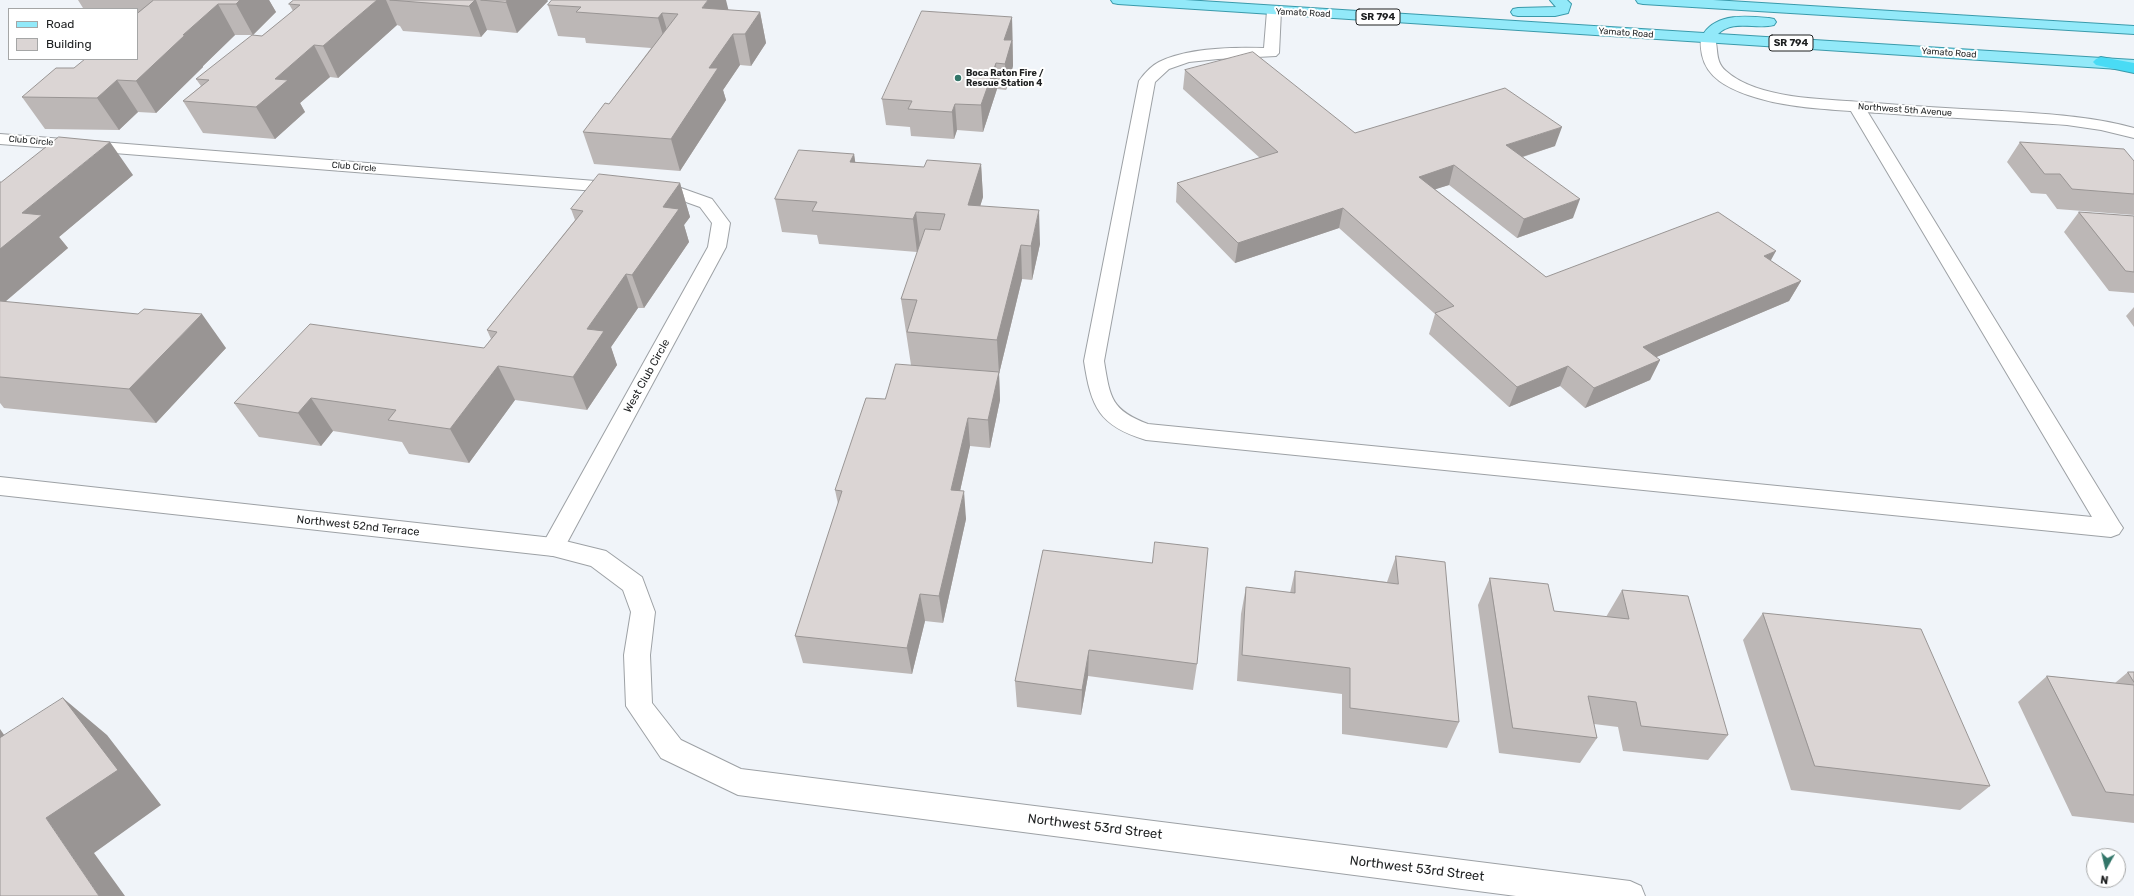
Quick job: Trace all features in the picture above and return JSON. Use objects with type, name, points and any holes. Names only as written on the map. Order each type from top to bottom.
[{"type":"highway","points":[[2101,62],[2134,68]]},
{"type":"main road","name":"Yamato Road","points":[[1118,0],[1252,10],[2134,64]]},
{"type":"main road","points":[[1252,10],[1288,0]]},
{"type":"main road","points":[[1329,0],[1536,13],[1564,10],[1564,4],[1557,0]]},
{"type":"main road","points":[[1643,0],[2134,30]]},
{"type":"main road","points":[[1708,38],[1716,27],[1748,20],[1846,27]]},
{"type":"main road","points":[[2065,41],[2103,28]]},
{"type":"street","points":[[1274,11],[1271,53],[1251,51],[1199,57],[1165,65],[1147,81],[1094,361],[1099,393],[1108,412],[1122,423],[1146,432],[2111,528],[1856,106]]},
{"type":"street","name":"Northwest 5th Avenue","points":[[1708,38],[1709,59],[1714,68],[1724,77],[1743,86],[1793,101],[2063,120],[2101,125],[2134,133]]},
{"type":"street","name":"Club Circle","points":[[0,139],[675,192],[706,203]]},
{"type":"street","name":"West Club Circle","points":[[552,548],[717,247],[721,223],[706,203]]},
{"type":"street","name":"Northwest 52nd Terrace","points":[[0,486],[552,548],[598,558],[633,584],[643,612],[637,656]]},
{"type":"street","name":"Northwest 53rd Street","points":[[637,656],[639,706],[671,749],[738,782],[1630,896]]},
{"type":"building","points":[[154,0],[240,0],[236,4],[218,4],[183,35],[185,35],[136,81],[117,80],[97,98],[22,97],[56,68],[74,68],[84,60],[138,60],[138,13]]},
{"type":"building","points":[[294,0],[377,0],[323,46],[314,45],[275,79],[288,80],[256,107],[183,101],[209,80],[196,79],[252,35],[262,36],[300,5],[289,4]]},
{"type":"building","points":[[390,0],[475,0],[469,6]]},
{"type":"building","points":[[481,0],[507,0],[506,2]]},
{"type":"building","points":[[552,0],[708,0],[702,8],[760,12],[745,34],[733,34],[709,68],[718,68],[671,139],[583,132],[605,103],[609,104],[678,14],[662,13],[658,18],[576,12],[581,7],[548,5]]},
{"type":"building","name":"Boca Raton Fire / Rescue Station 4","points":[[922,11],[1012,17],[1004,40],[1012,40],[1005,64],[996,63],[981,105],[955,104],[952,112],[908,109],[912,101],[882,99]]},
{"type":"building","points":[[1253,52],[1355,133],[1505,88],[1562,127],[1506,145],[1580,199],[1524,219],[1454,165],[1419,177],[1546,277],[1718,212],[1776,251],[1764,256],[1801,281],[1643,347],[1660,360],[1594,388],[1568,366],[1517,387],[1435,313],[1454,306],[1343,208],[1238,243],[1177,183],[1278,152],[1185,70]]},
{"type":"building","points":[[59,137],[110,142],[22,213],[42,215],[0,249],[0,182]]},
{"type":"building","points":[[2020,142],[2124,149],[2134,161],[2134,194],[2072,189],[2060,174],[2045,174]]},
{"type":"building","points":[[799,150],[854,154],[850,162],[924,167],[927,160],[981,164],[968,205],[1039,210],[1031,246],[1021,245],[997,340],[907,332],[917,300],[901,299],[925,229],[940,230],[945,214],[916,212],[913,219],[812,211],[817,202],[775,199]]},
{"type":"building","points":[[599,174],[680,183],[663,207],[679,209],[632,275],[626,274],[587,329],[604,331],[573,377],[498,366],[450,429],[388,420],[396,410],[311,398],[298,413],[234,403],[310,324],[484,348],[497,332],[487,330],[583,211],[571,209]]},
{"type":"building","points":[[2079,212],[2134,216],[2134,272],[2126,271]]},
{"type":"building","points":[[0,301],[138,314],[144,309],[202,314],[129,389],[0,377]]},
{"type":"building","points":[[896,364],[999,372],[988,420],[968,418],[951,490],[964,491],[939,596],[920,594],[907,648],[795,636],[842,491],[835,490],[866,398],[885,399]]},
{"type":"building","points":[[1155,542],[1208,548],[1197,664],[1089,650],[1082,690],[1015,681],[1043,550],[1152,563]]},
{"type":"building","points":[[1396,556],[1445,562],[1459,722],[1350,708],[1350,668],[1242,655],[1246,587],[1295,593],[1295,571],[1398,584]]},
{"type":"building","points":[[1490,578],[1548,584],[1554,611],[1629,619],[1622,590],[1688,596],[1728,735],[1641,726],[1636,702],[1588,696],[1597,738],[1513,728]]},
{"type":"building","points":[[1763,613],[1921,629],[1990,786],[1815,766]]},
{"type":"building","points":[[2128,672],[2134,672],[2134,682]]},
{"type":"building","points":[[2047,676],[2134,685],[2134,795],[2106,792]]},
{"type":"building","points":[[63,698],[118,770],[46,818],[99,896],[0,896],[0,738]]},
{"type":"place","name":"Boca Raton Fire / Rescue Station 4","points":[[958,78]]}]
